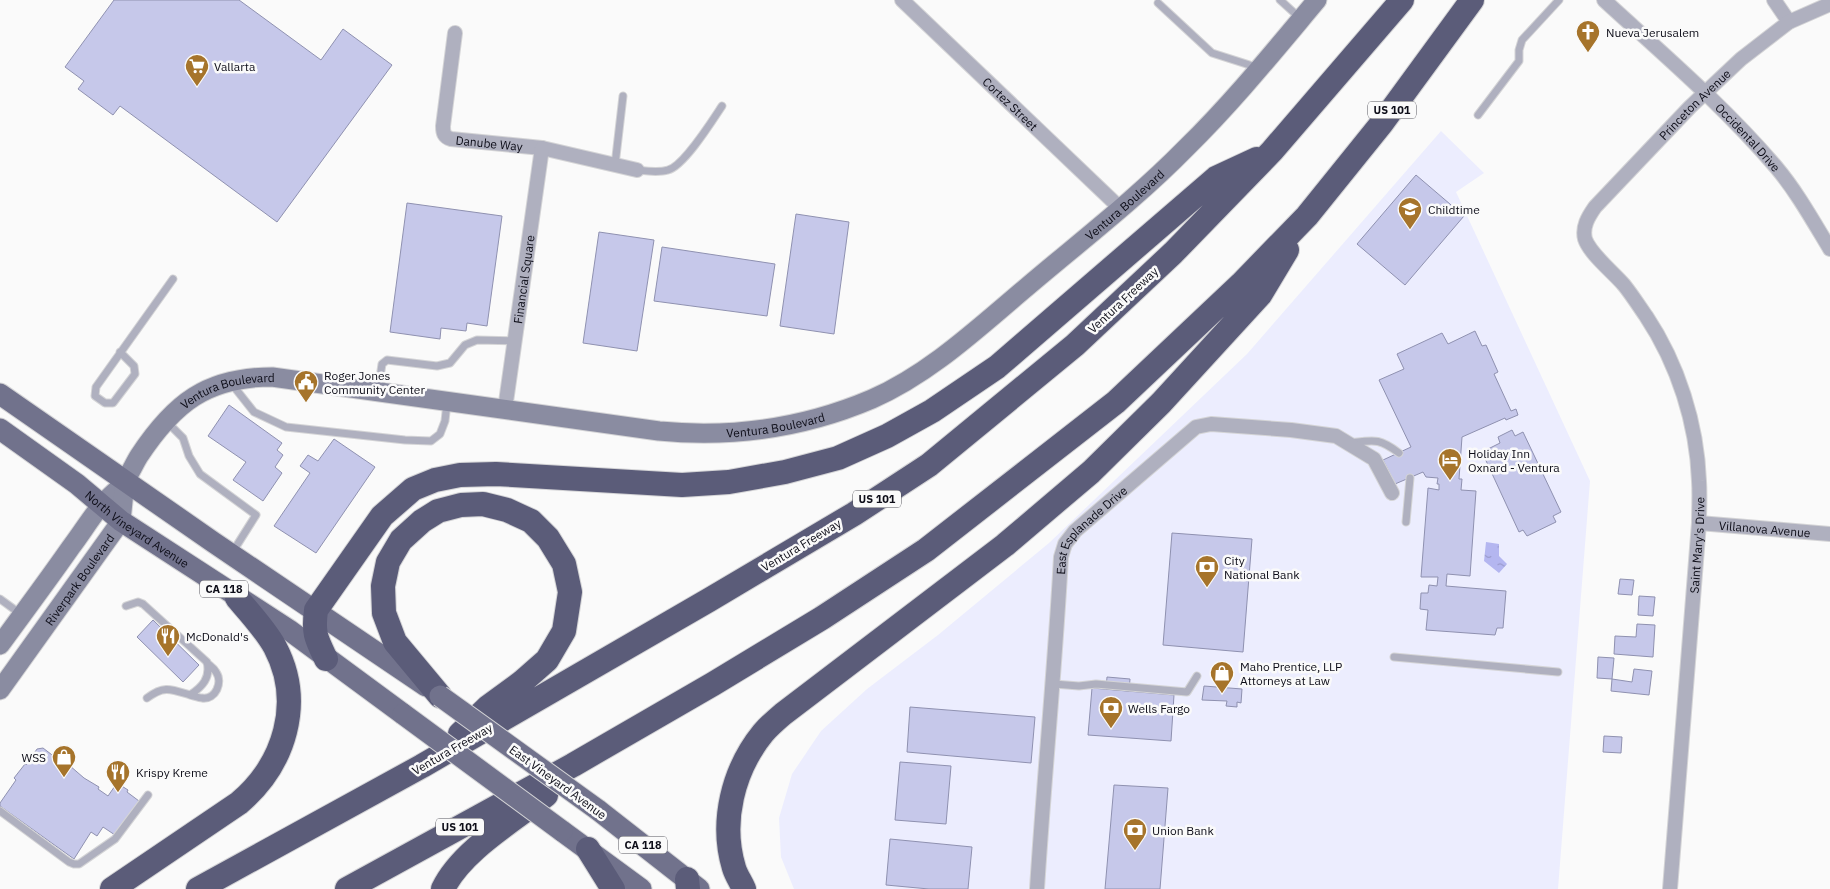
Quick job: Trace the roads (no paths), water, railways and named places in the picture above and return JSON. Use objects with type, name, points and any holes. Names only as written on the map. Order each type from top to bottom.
[{"type":"highway","name":"Ventura Freeway","points":[[198,889],[438,757],[709,600],[854,514],[929,465],[1075,345],[1173,253],[1272,152],[1402,0]]},
{"type":"highway","name":"US 101","points":[[347,889],[573,765],[822,618],[926,550],[1116,402],[1241,284],[1307,216],[1382,123],[1472,0]]},
{"type":"highway","points":[[326,659],[315,637],[316,610],[382,516],[413,489],[435,480],[460,476],[496,474],[682,485],[729,482],[785,472],[838,458],[887,436],[932,412],[997,367],[1216,178],[1272,152]]},
{"type":"highway","points":[[744,889],[734,869],[728,842],[728,825],[735,786],[752,748],[764,732],[783,714],[1005,545],[1091,472],[1161,403],[1260,294],[1307,216]]},
{"type":"highway","points":[[438,757],[488,707],[522,682],[547,660],[564,631],[570,592],[564,564],[548,538],[531,521],[507,510],[483,504],[438,511],[422,521],[401,540],[388,562],[383,586],[384,613],[394,642],[440,696]]},
{"type":"highway","points":[[112,889],[239,803],[265,777],[275,760],[288,717],[288,694],[284,671],[275,647],[256,620],[237,598]]},
{"type":"highway","points":[[443,889],[461,862],[552,791],[573,765]]},
{"type":"highway","points":[[588,849],[613,889]]},
{"type":"main road","name":"CA 118","points":[[0,394],[154,502],[316,610]]},
{"type":"main road","name":"North Vineyard Avenue","points":[[0,429],[77,484],[121,521],[289,630],[326,659]]},
{"type":"main road","name":"East Vineyard Avenue","points":[[316,610],[440,696],[598,810],[691,886]]},
{"type":"main road","name":"CA 118","points":[[326,659],[588,849]]},
{"type":"main road","points":[[588,849],[642,889]]},
{"type":"street","name":"Ventura Boulevard","points":[[125,482],[138,456],[173,412],[190,398],[209,388],[250,377],[272,377],[378,391],[658,431],[710,434],[752,432],[792,425],[833,414],[872,399],[895,388],[934,363],[960,343],[1120,208],[1191,144],[1317,0]]},
{"type":"street","name":"Occidental Drive","points":[[1604,0],[1706,92],[1777,168],[1805,207],[1830,249]]},
{"type":"street","points":[[1774,0],[1789,22]]},
{"type":"street","name":"Cortez Street","points":[[906,1],[1120,208]]},
{"type":"street","name":"Princeton Avenue","points":[[1584,231],[1589,216],[1595,207],[1706,92],[1741,59],[1789,22],[1830,4]]},
{"type":"street","name":"Danube Way","points":[[455,33],[443,126],[444,135],[451,139],[542,148],[636,170]]},
{"type":"street","name":"Financial Square","points":[[505,409],[542,148]]},
{"type":"street","name":"Saint Mary's Drive","points":[[1584,231],[1588,246],[1624,286],[1647,318],[1664,349],[1680,384],[1695,447],[1699,480],[1699,523],[1670,889]]},
{"type":"street","name":"East Esplanade Drive","points":[[1037,889],[1054,684],[1062,557],[1065,544],[1075,531],[1196,427],[1211,424],[1291,430],[1336,436],[1374,459],[1392,493]]},
{"type":"street","name":"Riverpark Boulevard","points":[[0,645],[101,506],[125,482]]},
{"type":"street","name":"Riverpark Boulevard","points":[[0,690],[121,521],[125,482]]},
{"type":"street","name":"Villanova Avenue","points":[[1699,523],[1830,534]]},
{"type":"lane","points":[[1280,0],[1301,19]]},
{"type":"lane","points":[[1478,115],[1519,61],[1519,50],[1522,40],[1559,0]]},
{"type":"lane","points":[[1158,3],[1212,53],[1259,68]]},
{"type":"lane","points":[[615,165],[623,96]]},
{"type":"lane","points":[[636,170],[667,171],[676,167],[684,159],[722,106]]},
{"type":"lane","points":[[120,352],[134,366],[135,374],[113,403],[105,403],[95,396],[96,387],[120,352],[173,279]]},
{"type":"lane","points":[[378,391],[382,364],[387,360],[437,366],[450,363],[465,345],[477,340],[515,341]]},
{"type":"lane","points":[[230,381],[254,412],[286,427],[405,440],[431,441],[440,434],[445,421],[447,401]]},
{"type":"lane","points":[[164,422],[183,438],[189,456],[200,474],[256,516],[232,554]]},
{"type":"lane","points":[[1349,443],[1384,442],[1400,453]]},
{"type":"lane","points":[[1406,522],[1410,478]]},
{"type":"lane","points":[[0,599],[22,615]]},
{"type":"lane","points":[[126,606],[138,602],[143,604],[217,672],[220,684],[218,689],[208,698],[174,690],[159,689],[147,698]]},
{"type":"lane","points":[[1394,657],[1558,672]]},
{"type":"lane","points":[[190,695],[200,689],[207,678],[208,668],[206,662]]},
{"type":"lane","points":[[1054,684],[1079,686],[1096,684],[1187,692],[1197,676]]},
{"type":"lane","points":[[0,811],[69,862],[79,864],[115,839],[148,795]]},
{"type":"water","points":[[1486,542],[1499,544],[1499,556],[1507,564],[1499,573],[1484,561]]},
{"type":"place","name":"Nueva Jerusalem","points":[[1588,53]]},
{"type":"place","name":"Vallarta","points":[[197,87]]},
{"type":"place","name":"Childtime","points":[[1410,230]]},
{"type":"place","name":"Roger Jones Community Center","points":[[306,403]]},
{"type":"place","name":"Holiday Inn Oxnard - Ventura","points":[[1450,481]]},
{"type":"place","name":"City National Bank","points":[[1207,588]]},
{"type":"place","name":"McDonald's","points":[[168,657]]},
{"type":"place","name":"Maho Prentice, LLP Attorneys at Law","points":[[1222,694]]},
{"type":"place","name":"Wells Fargo","points":[[1111,729]]},
{"type":"place","name":"WSS","points":[[64,778]]},
{"type":"place","name":"Krispy Kreme","points":[[118,793]]},
{"type":"place","name":"Union Bank","points":[[1135,851]]}]
